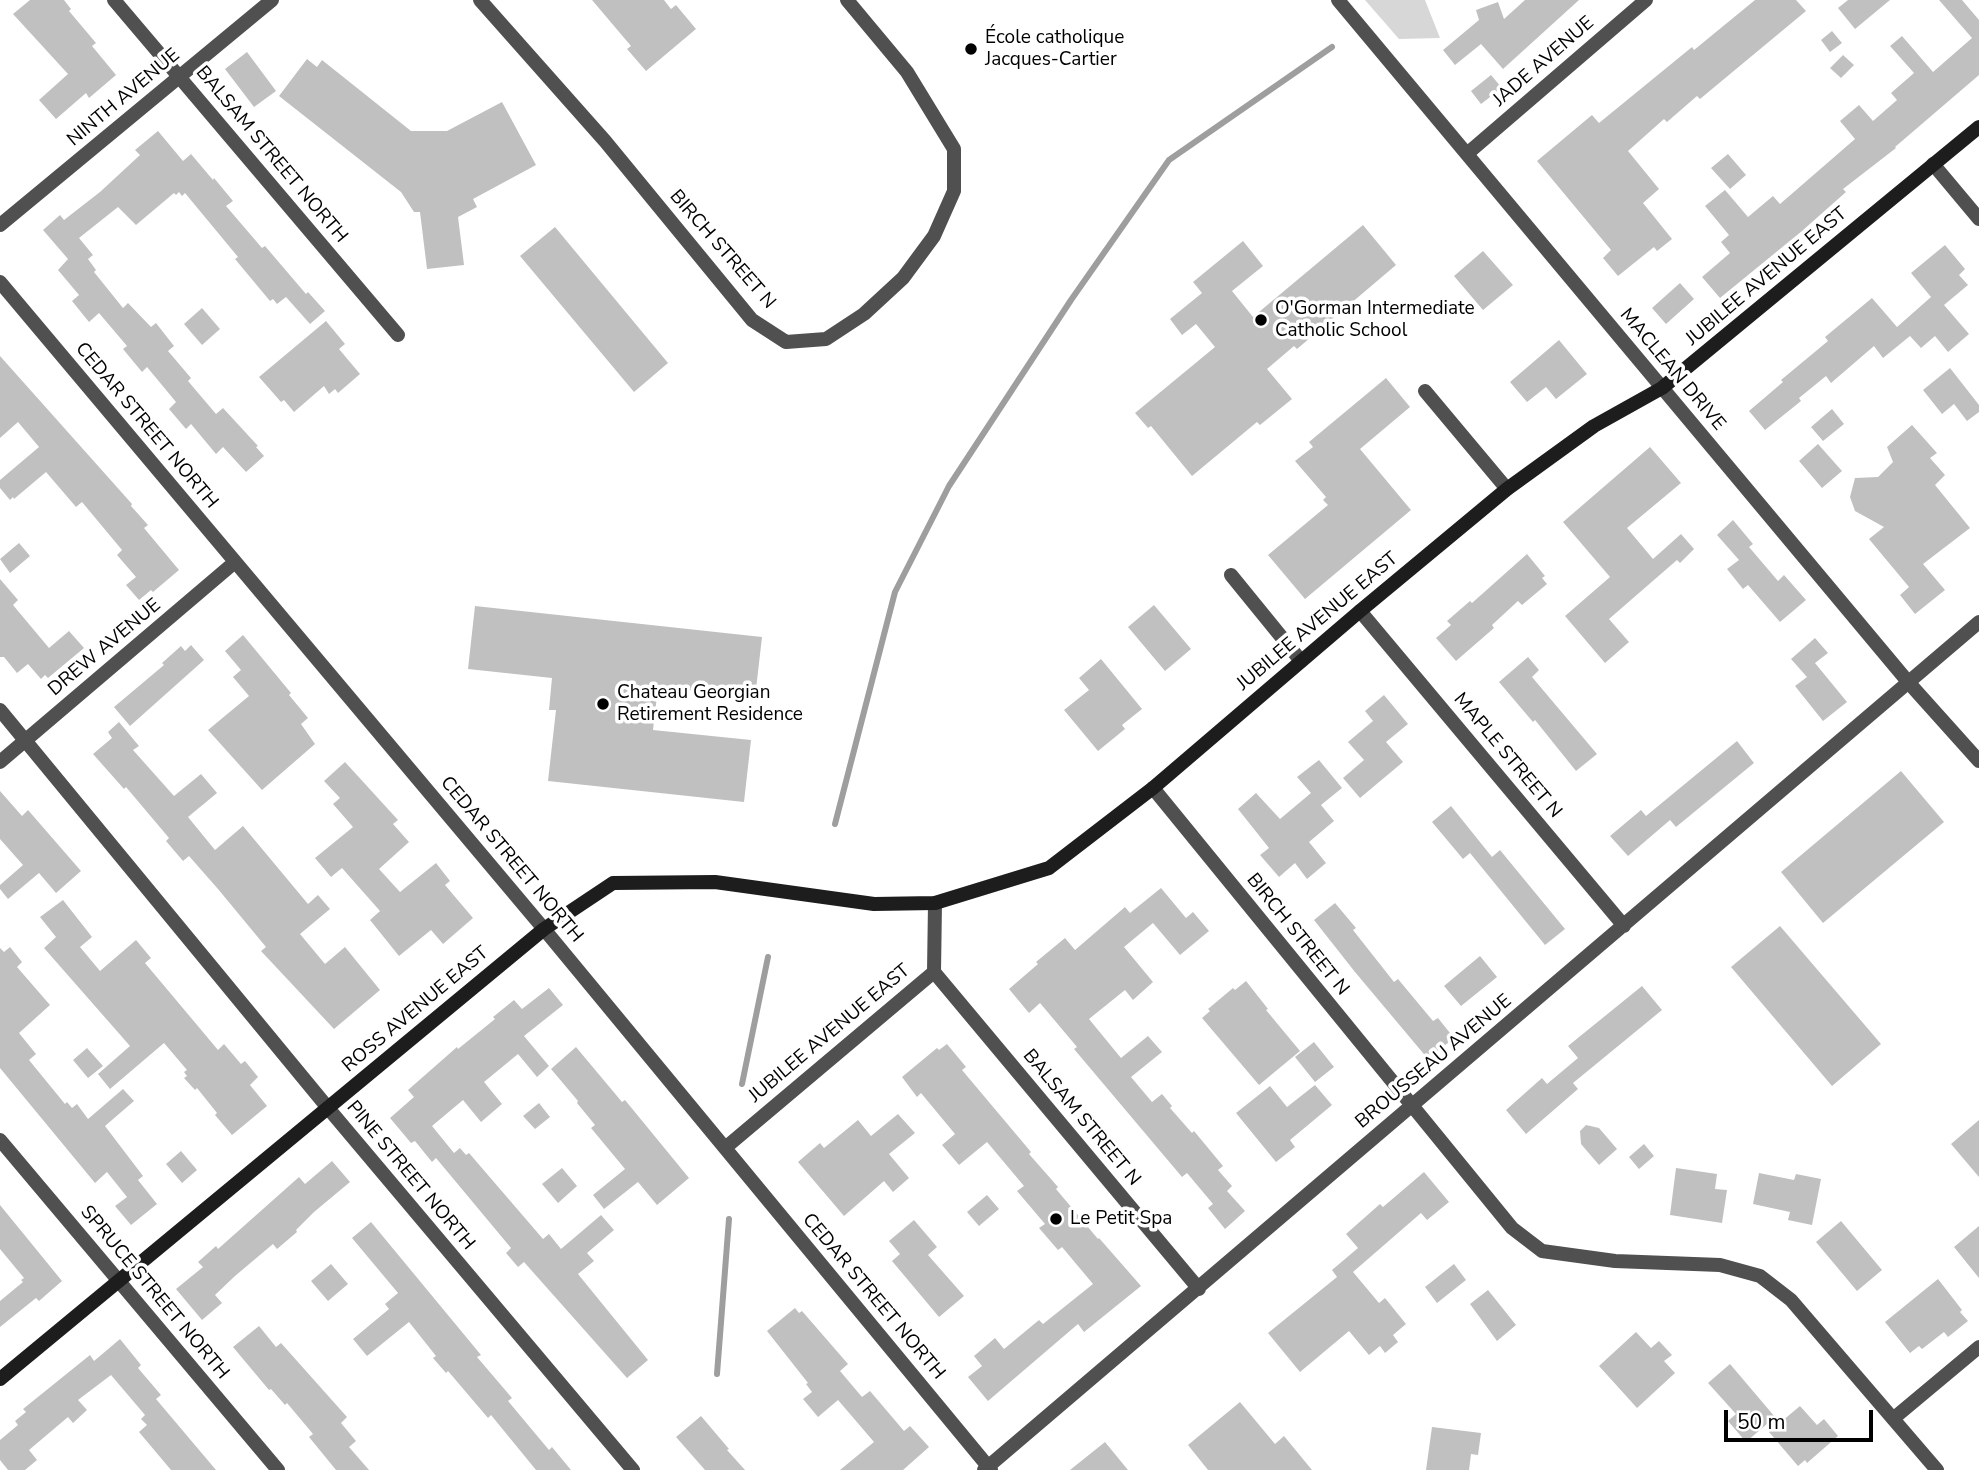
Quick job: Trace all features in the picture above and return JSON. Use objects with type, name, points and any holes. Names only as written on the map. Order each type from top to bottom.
[{"type":"main road","name":"JUBILEE AVENUE EAST","points":[[935,903],[1049,868],[1153,788],[1507,489],[1594,426],[1662,388],[1979,127]]},
{"type":"main road","name":"ROSS AVENUE EAST","points":[[0,1379],[544,929],[613,883],[715,882],[874,904],[935,903]]},
{"type":"street","name":"BALSAM STREET NORTH","points":[[114,0],[398,335]]},
{"type":"street","name":"NINTH AVENUE","points":[[0,225],[272,0]]},
{"type":"street","name":"BIRCH STREET N","points":[[480,0],[605,141],[752,320],[786,342],[826,339],[864,314],[903,278],[934,236],[954,191],[954,149],[907,72],[847,0]]},
{"type":"street","name":"MACLEAN DRIVE","points":[[1339,0],[1909,683],[1979,761]]},
{"type":"street","name":"JADE AVENUE","points":[[1468,153],[1646,0]]},
{"type":"street","points":[[1933,164],[1979,219]]},
{"type":"street","name":"CEDAR STREET NORTH","points":[[0,282],[544,929],[987,1469]]},
{"type":"street","points":[[1425,391],[1507,489]]},
{"type":"street","name":"DREW AVENUE","points":[[0,762],[235,562]]},
{"type":"street","points":[[1231,575],[1301,661]]},
{"type":"street","name":"MAPLE STREET N","points":[[1360,611],[1624,926]]},
{"type":"street","name":"BROUSSEAU AVENUE","points":[[987,1469],[1979,622]]},
{"type":"street","name":"PINE STREET NORTH","points":[[0,709],[328,1108],[633,1470]]},
{"type":"street","name":"BIRCH STREET N","points":[[1153,788],[1512,1228],[1542,1251],[1615,1262],[1720,1265],[1760,1276],[1791,1300],[1937,1470]]},
{"type":"street","name":"JUBILEE AVENUE EAST","points":[[725,1148],[934,972],[935,903]]},
{"type":"street","name":"BALSAM STREET N","points":[[934,972],[1199,1289]]},
{"type":"street","name":"SPRUCE STREET NORTH","points":[[0,1140],[278,1470]]},
{"type":"street","points":[[1894,1418],[1979,1347]]},
{"type":"shaded area","points":[[1365,0],[1425,0],[1440,38],[1399,39]]},
{"type":"building","points":[[30,0],[64,0],[71,9],[69,11],[96,43],[92,46],[116,75],[89,98],[86,93],[56,119],[39,100],[68,74],[13,14]]},
{"type":"building","points":[[592,0],[664,0],[671,9],[676,5],[696,29],[646,71],[627,49],[631,46]]},
{"type":"building","points":[[1525,0],[1579,0],[1503,69],[1481,44],[1455,65],[1443,50],[1479,20],[1476,10],[1498,2],[1504,19]]},
{"type":"building","points":[[1755,0],[1796,0],[1806,11],[1700,99],[1697,96],[1667,122],[1664,119],[1628,151],[1659,189],[1643,203],[1672,239],[1657,251],[1654,247],[1618,276],[1603,258],[1611,250],[1537,161],[1592,115],[1599,123]]},
{"type":"building","points":[[1848,0],[1890,0],[1855,29],[1838,8]]},
{"type":"building","points":[[1939,0],[1962,0],[1979,20],[1979,75],[1896,148],[1843,189],[1846,192],[1802,231],[1720,298],[1702,277],[1730,253],[1721,242],[1729,235],[1705,206],[1725,190],[1748,217],[1773,196],[1780,204],[1855,139],[1840,121],[1859,105],[1873,121],[1897,100],[1891,93],[1914,73],[1890,46],[1902,36],[1933,72],[1972,38]]},
{"type":"building","points":[[1832,31],[1842,43],[1830,52],[1821,40]]},
{"type":"building","points":[[247,52],[276,91],[254,107],[225,69]]},
{"type":"building","points":[[1843,55],[1854,65],[1841,78],[1830,68]]},
{"type":"building","points":[[307,59],[317,67],[322,60],[411,131],[447,131],[502,102],[536,165],[473,199],[477,207],[458,217],[464,265],[427,269],[420,212],[414,212],[401,192],[279,96]]},
{"type":"building","points":[[1491,75],[1502,88],[1481,104],[1471,91]]},
{"type":"building","points":[[158,131],[183,161],[191,154],[213,180],[214,178],[233,201],[226,206],[262,248],[265,246],[306,294],[308,292],[325,311],[310,324],[286,297],[277,304],[273,299],[270,301],[185,193],[182,196],[179,192],[176,195],[174,193],[136,225],[118,207],[79,238],[93,255],[88,259],[96,270],[94,272],[123,308],[128,303],[151,327],[156,323],[174,346],[168,351],[191,378],[188,381],[216,414],[223,408],[258,446],[256,447],[264,456],[246,472],[223,447],[216,454],[191,424],[186,429],[169,409],[176,402],[147,367],[142,372],[123,349],[127,346],[99,313],[89,322],[72,301],[79,295],[58,270],[68,259],[43,230],[60,215],[64,220],[100,192],[140,155],[135,150]]},
{"type":"building","points":[[1728,154],[1746,175],[1730,189],[1711,168]]},
{"type":"building","name":"O'Gorman Intermediate Catholic School","points":[[1363,225],[1396,265],[1297,349],[1294,346],[1267,369],[1292,399],[1260,425],[1257,422],[1192,476],[1151,426],[1148,428],[1135,413],[1215,347],[1196,324],[1182,335],[1170,319],[1202,293],[1193,282],[1243,241],[1263,266],[1232,291],[1253,317]]},
{"type":"building","points":[[555,227],[668,363],[634,392],[520,256]]},
{"type":"building","points":[[1945,245],[1965,269],[1959,275],[1968,285],[1944,305],[1969,334],[1948,352],[1935,336],[1921,348],[1910,336],[1883,358],[1874,346],[1831,383],[1826,376],[1799,398],[1801,401],[1765,430],[1749,411],[1828,341],[1825,337],[1872,298],[1897,327],[1931,297],[1911,273]]},
{"type":"building","points":[[1483,251],[1513,285],[1483,310],[1454,276]]},
{"type":"building","points":[[1680,283],[1694,299],[1666,324],[1652,308]]},
{"type":"building","points":[[202,308],[220,329],[202,345],[184,324]]},
{"type":"building","points":[[326,321],[345,344],[339,349],[360,374],[338,393],[335,389],[329,394],[324,386],[294,412],[284,400],[281,402],[259,377]]},
{"type":"building","points":[[1559,340],[1587,374],[1556,399],[1546,387],[1527,402],[1510,382]]},
{"type":"building","points":[[0,356],[132,504],[148,525],[144,528],[179,570],[153,592],[151,590],[139,600],[126,585],[136,577],[117,555],[122,550],[82,502],[76,507],[46,472],[14,499],[13,497],[10,500],[0,488],[0,480],[39,447],[18,422],[0,438]]},
{"type":"building","points":[[1950,368],[1979,405],[1979,412],[1967,421],[1954,404],[1942,414],[1923,390]]},
{"type":"building","points":[[1386,378],[1410,407],[1360,449],[1411,510],[1305,599],[1268,555],[1328,505],[1323,500],[1326,497],[1295,461],[1313,447],[1309,442]]},
{"type":"building","points":[[1832,409],[1844,424],[1823,441],[1811,427]]},
{"type":"building","points":[[1912,425],[1937,453],[1930,458],[1945,475],[1935,485],[1970,528],[1923,564],[1945,590],[1915,614],[1900,595],[1909,587],[1869,539],[1884,527],[1855,511],[1850,497],[1855,478],[1878,477],[1893,462],[1887,447]]},
{"type":"building","points":[[1818,444],[1842,471],[1822,488],[1799,461]]},
{"type":"building","points":[[1650,447],[1681,483],[1627,528],[1653,559],[1681,534],[1694,549],[1680,563],[1677,560],[1609,619],[1629,642],[1605,663],[1565,616],[1610,577],[1563,522]]},
{"type":"building","points":[[1733,520],[1753,544],[1749,547],[1778,581],[1784,575],[1806,600],[1780,622],[1748,585],[1743,589],[1727,569],[1739,560],[1717,535]]},
{"type":"building","points":[[19,543],[30,556],[10,573],[0,559]]},
{"type":"building","points":[[1527,554],[1545,576],[1542,578],[1547,584],[1522,605],[1518,601],[1492,625],[1494,628],[1456,661],[1436,638],[1451,625],[1447,621],[1470,601],[1472,603]]},
{"type":"building","points":[[0,579],[18,600],[13,605],[49,648],[69,631],[84,648],[48,678],[45,675],[41,679],[28,664],[17,673],[4,657],[0,657]]},
{"type":"building","points":[[1154,605],[1191,649],[1165,671],[1128,627]]},
{"type":"building","name":"Chateau Georgian Retirement Residence","points":[[475,606],[762,637],[755,698],[658,687],[653,730],[751,740],[744,802],[548,781],[556,710],[549,710],[552,678],[468,669]]},
{"type":"building","points":[[243,635],[308,718],[301,724],[315,744],[262,790],[208,730],[249,696],[233,677],[241,670],[225,651]]},
{"type":"building","points":[[1815,638],[1828,653],[1815,663],[1847,702],[1823,721],[1795,686],[1807,677],[1791,659]]},
{"type":"building","points":[[191,645],[204,660],[130,726],[114,707],[164,665],[162,663],[181,646],[185,651]]},
{"type":"building","points":[[1528,657],[1539,670],[1532,677],[1597,754],[1576,771],[1535,720],[1533,722],[1499,682]]},
{"type":"building","points":[[1101,659],[1142,709],[1122,725],[1125,729],[1098,751],[1064,710],[1089,690],[1079,678]]},
{"type":"building","points":[[1384,695],[1408,724],[1386,742],[1403,762],[1360,798],[1343,778],[1364,760],[1348,742],[1373,721],[1365,711]]},
{"type":"building","points":[[119,722],[139,746],[133,750],[174,796],[201,774],[217,793],[188,817],[215,850],[243,826],[308,904],[318,895],[330,909],[300,934],[325,964],[345,947],[380,990],[334,1029],[261,951],[266,947],[218,889],[189,856],[183,861],[166,841],[169,838],[126,787],[124,789],[93,754],[112,738],[108,732]]},
{"type":"building","points":[[1737,741],[1754,763],[1676,827],[1670,820],[1628,856],[1610,836],[1641,810],[1646,816]]},
{"type":"building","points":[[1319,760],[1342,788],[1321,805],[1334,821],[1309,842],[1326,863],[1307,879],[1295,863],[1279,877],[1260,855],[1269,848],[1238,809],[1256,793],[1280,819],[1311,793],[1297,777]]},
{"type":"building","points":[[345,762],[398,820],[393,824],[409,842],[379,869],[400,892],[436,863],[450,881],[445,885],[473,918],[443,944],[431,930],[399,956],[370,920],[380,911],[342,868],[331,877],[315,858],[353,827],[333,804],[340,798],[324,781]]},
{"type":"building","points":[[1901,771],[1944,822],[1823,923],[1781,872]]},
{"type":"building","points":[[0,791],[22,816],[28,810],[81,871],[56,893],[39,873],[8,899],[0,889],[0,885],[23,865],[0,839]]},
{"type":"building","points":[[1451,806],[1492,857],[1500,850],[1565,929],[1545,945],[1470,853],[1463,859],[1432,822]]},
{"type":"building","points":[[1161,888],[1186,918],[1193,912],[1209,931],[1180,955],[1153,923],[1124,947],[1153,982],[1133,1000],[1125,990],[1089,1019],[1121,1058],[1148,1036],[1162,1052],[1131,1077],[1152,1102],[1162,1094],[1172,1106],[1170,1108],[1192,1133],[1194,1131],[1223,1166],[1218,1170],[1232,1186],[1227,1191],[1245,1211],[1225,1229],[1208,1208],[1213,1204],[1187,1173],[1182,1177],[1074,1049],[1077,1047],[1040,1003],[1029,1013],[1009,989],[1065,938],[1075,950],[1125,907],[1130,913]]},
{"type":"building","points":[[63,900],[92,937],[80,947],[100,971],[136,940],[151,958],[145,963],[218,1050],[224,1044],[241,1064],[245,1061],[258,1077],[250,1085],[267,1106],[232,1135],[197,1088],[195,1090],[184,1078],[187,1076],[184,1072],[187,1070],[164,1043],[110,1089],[98,1074],[130,1046],[44,948],[56,937],[40,917]]},
{"type":"building","points":[[1335,903],[1394,982],[1398,979],[1433,1021],[1438,1018],[1454,1038],[1428,1059],[1314,920]]},
{"type":"building","points":[[1780,926],[1881,1044],[1832,1086],[1731,967]]},
{"type":"building","points":[[10,947],[22,962],[17,967],[50,1005],[19,1033],[36,1054],[29,1060],[65,1104],[67,1102],[72,1108],[77,1104],[88,1119],[123,1089],[134,1101],[105,1126],[143,1176],[138,1180],[157,1204],[131,1225],[115,1206],[127,1197],[107,1172],[95,1183],[0,1068],[0,948],[4,952]]},
{"type":"building","points":[[1480,956],[1497,977],[1461,1006],[1444,986]]},
{"type":"building","points":[[1246,981],[1300,1051],[1259,1085],[1202,1018],[1210,1011],[1208,1009]]},
{"type":"building","points":[[1642,986],[1662,1010],[1573,1083],[1578,1089],[1526,1134],[1506,1110],[1542,1078],[1547,1084],[1578,1058],[1568,1046]]},
{"type":"building","points":[[549,988],[563,1005],[524,1036],[549,1066],[537,1077],[518,1054],[484,1082],[502,1104],[481,1122],[463,1100],[432,1126],[454,1153],[460,1148],[466,1155],[469,1153],[543,1239],[549,1234],[561,1249],[601,1215],[614,1230],[587,1253],[594,1261],[578,1274],[648,1360],[627,1378],[524,1262],[518,1267],[506,1253],[511,1248],[436,1158],[432,1162],[415,1141],[411,1143],[390,1118],[414,1097],[408,1090],[457,1047],[458,1049],[495,1019],[493,1017],[514,1000],[522,1009]]},
{"type":"building","points":[[1314,1042],[1334,1067],[1315,1082],[1295,1057]]},
{"type":"building","points":[[947,1044],[966,1067],[962,1070],[1031,1152],[1029,1154],[1058,1187],[1056,1189],[1141,1286],[1084,1332],[1078,1324],[988,1401],[968,1377],[982,1366],[974,1356],[995,1338],[1004,1349],[1039,1320],[1043,1324],[1093,1284],[1062,1247],[1058,1250],[1039,1228],[1045,1224],[1017,1191],[1024,1186],[987,1142],[959,1165],[942,1145],[955,1134],[921,1093],[917,1097],[902,1077],[937,1048],[939,1050]]},
{"type":"building","points":[[576,1047],[622,1102],[625,1100],[689,1178],[657,1205],[638,1182],[604,1209],[593,1195],[625,1169],[591,1128],[595,1125],[551,1069]]},
{"type":"building","points":[[87,1048],[103,1066],[88,1078],[73,1060]]},
{"type":"building","points":[[1315,1085],[1332,1105],[1290,1140],[1295,1147],[1276,1162],[1236,1113],[1270,1086],[1287,1107]]},
{"type":"building","points":[[539,1103],[550,1117],[535,1129],[523,1116]]},
{"type":"building","points":[[898,1114],[915,1133],[889,1154],[909,1178],[893,1192],[884,1181],[844,1216],[798,1162],[820,1143],[824,1148],[858,1120],[871,1136]]},
{"type":"building","points":[[1979,1120],[1979,1177],[1951,1144]]},
{"type":"building","points":[[1586,1125],[1599,1128],[1617,1149],[1599,1165],[1581,1144],[1580,1131]]},
{"type":"building","points":[[1644,1144],[1654,1156],[1639,1169],[1629,1157]]},
{"type":"building","points":[[181,1151],[197,1170],[182,1183],[166,1164]]},
{"type":"building","points":[[332,1161],[350,1182],[314,1212],[297,1232],[277,1249],[273,1244],[235,1276],[215,1295],[222,1303],[202,1320],[176,1289],[203,1267],[198,1262],[216,1246],[218,1249],[299,1177],[305,1184]]},
{"type":"building","points":[[562,1168],[577,1186],[558,1203],[542,1184]]},
{"type":"building","points":[[1676,1168],[1717,1174],[1715,1189],[1727,1190],[1722,1223],[1670,1215]]},
{"type":"building","points":[[1424,1172],[1449,1202],[1427,1220],[1421,1213],[1353,1272],[1379,1303],[1385,1298],[1406,1324],[1393,1335],[1398,1342],[1385,1353],[1380,1346],[1369,1355],[1349,1331],[1300,1372],[1268,1333],[1337,1277],[1332,1270],[1358,1248],[1346,1234],[1380,1204],[1383,1207]]},
{"type":"building","points":[[1759,1173],[1794,1180],[1796,1174],[1821,1179],[1812,1225],[1788,1220],[1790,1212],[1753,1204]]},
{"type":"building","points":[[987,1195],[999,1209],[979,1226],[967,1212]]},
{"type":"building","points":[[0,1205],[62,1281],[39,1301],[36,1298],[0,1327],[0,1301],[23,1282],[21,1280],[24,1278],[0,1249]]},
{"type":"building","points":[[914,1220],[937,1247],[928,1255],[964,1296],[939,1317],[892,1261],[900,1254],[889,1241]]},
{"type":"building","points":[[1841,1221],[1882,1270],[1857,1291],[1816,1242]]},
{"type":"building","points":[[371,1222],[481,1355],[477,1357],[512,1398],[508,1401],[549,1450],[552,1447],[571,1470],[536,1470],[491,1415],[488,1418],[448,1371],[446,1373],[433,1358],[436,1356],[409,1322],[367,1356],[353,1339],[389,1309],[385,1304],[398,1293],[352,1238]]},
{"type":"building","points":[[1979,1226],[1979,1278],[1954,1247]]},
{"type":"building","points":[[331,1264],[348,1284],[328,1301],[311,1281]]},
{"type":"building","points":[[1454,1264],[1466,1280],[1437,1303],[1425,1287]]},
{"type":"building","points":[[1938,1279],[1968,1321],[1948,1337],[1944,1332],[1922,1349],[1919,1346],[1910,1353],[1885,1322]]},
{"type":"building","points":[[1488,1290],[1516,1325],[1497,1341],[1470,1304]]},
{"type":"building","points":[[795,1308],[799,1313],[802,1311],[848,1364],[840,1371],[862,1397],[870,1391],[904,1431],[910,1426],[929,1447],[903,1470],[840,1470],[874,1442],[838,1400],[818,1417],[803,1399],[812,1392],[806,1384],[808,1383],[767,1331]]},
{"type":"building","points":[[259,1326],[276,1347],[281,1343],[347,1417],[341,1423],[356,1441],[349,1447],[369,1470],[336,1470],[309,1437],[313,1434],[287,1403],[285,1405],[269,1390],[233,1347]]},
{"type":"building","points":[[1636,1332],[1651,1348],[1659,1341],[1672,1355],[1664,1361],[1675,1373],[1637,1408],[1599,1366]]},
{"type":"building","points":[[120,1339],[141,1365],[138,1368],[161,1395],[156,1399],[216,1470],[171,1470],[139,1432],[147,1425],[141,1419],[145,1415],[111,1375],[78,1400],[87,1410],[73,1423],[68,1417],[29,1450],[37,1460],[25,1470],[8,1470],[0,1460],[0,1440],[18,1425],[15,1421],[26,1412],[23,1409],[90,1355],[94,1361]]},
{"type":"building","points":[[1730,1364],[1775,1417],[1746,1442],[1728,1421],[1736,1414],[1708,1383]]},
{"type":"building","points":[[1240,1402],[1275,1444],[1284,1436],[1312,1470],[1208,1470],[1188,1445]]},
{"type":"building","points":[[1800,1406],[1817,1425],[1824,1419],[1838,1436],[1807,1463],[1805,1460],[1798,1466],[1769,1432]]},
{"type":"building","points":[[701,1416],[745,1470],[705,1470],[676,1437]]},
{"type":"building","points":[[1432,1427],[1481,1433],[1478,1455],[1471,1454],[1469,1470],[1426,1470]]},
{"type":"building","points":[[1105,1442],[1128,1470],[1070,1470]]},
{"type":"waterway","points":[[835,824],[895,592],[949,486],[1071,300],[1169,160],[1332,47]]},
{"type":"waterway","points":[[742,1084],[768,957]]},
{"type":"waterway","points":[[717,1374],[729,1219]]},
{"type":"place","name":"École catholique Jacques-Cartier","points":[[971,49]]},
{"type":"place","name":"O'Gorman Intermediate Catholic School","points":[[1261,320]]},
{"type":"place","name":"Chateau Georgian Retirement Residence","points":[[603,704]]},
{"type":"place","name":"Le Petit Spa","points":[[1056,1219]]}]
